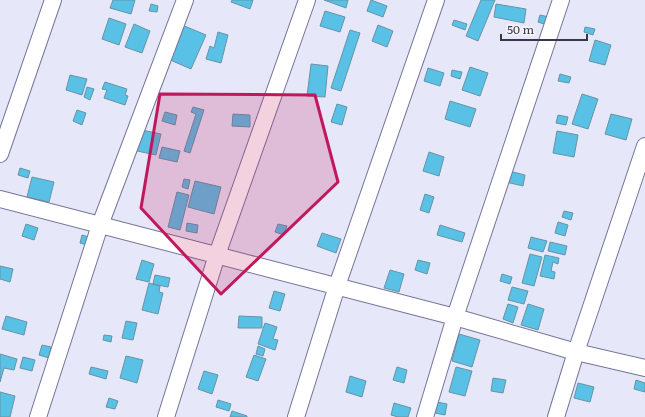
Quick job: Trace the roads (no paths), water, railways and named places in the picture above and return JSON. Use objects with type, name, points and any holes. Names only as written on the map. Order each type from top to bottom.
[{"type":"street","points":[[0,154],[53,0]]},
{"type":"street","points":[[38,417],[100,224],[185,0]]},
{"type":"street","points":[[166,417],[217,255],[307,0]]},
{"type":"street","points":[[296,417],[338,286],[436,0]]},
{"type":"street","points":[[425,417],[455,317],[561,0]]},
{"type":"street","points":[[556,417],[576,352],[645,146]]},
{"type":"street","points":[[0,198],[455,317],[576,352],[645,368]]}]
